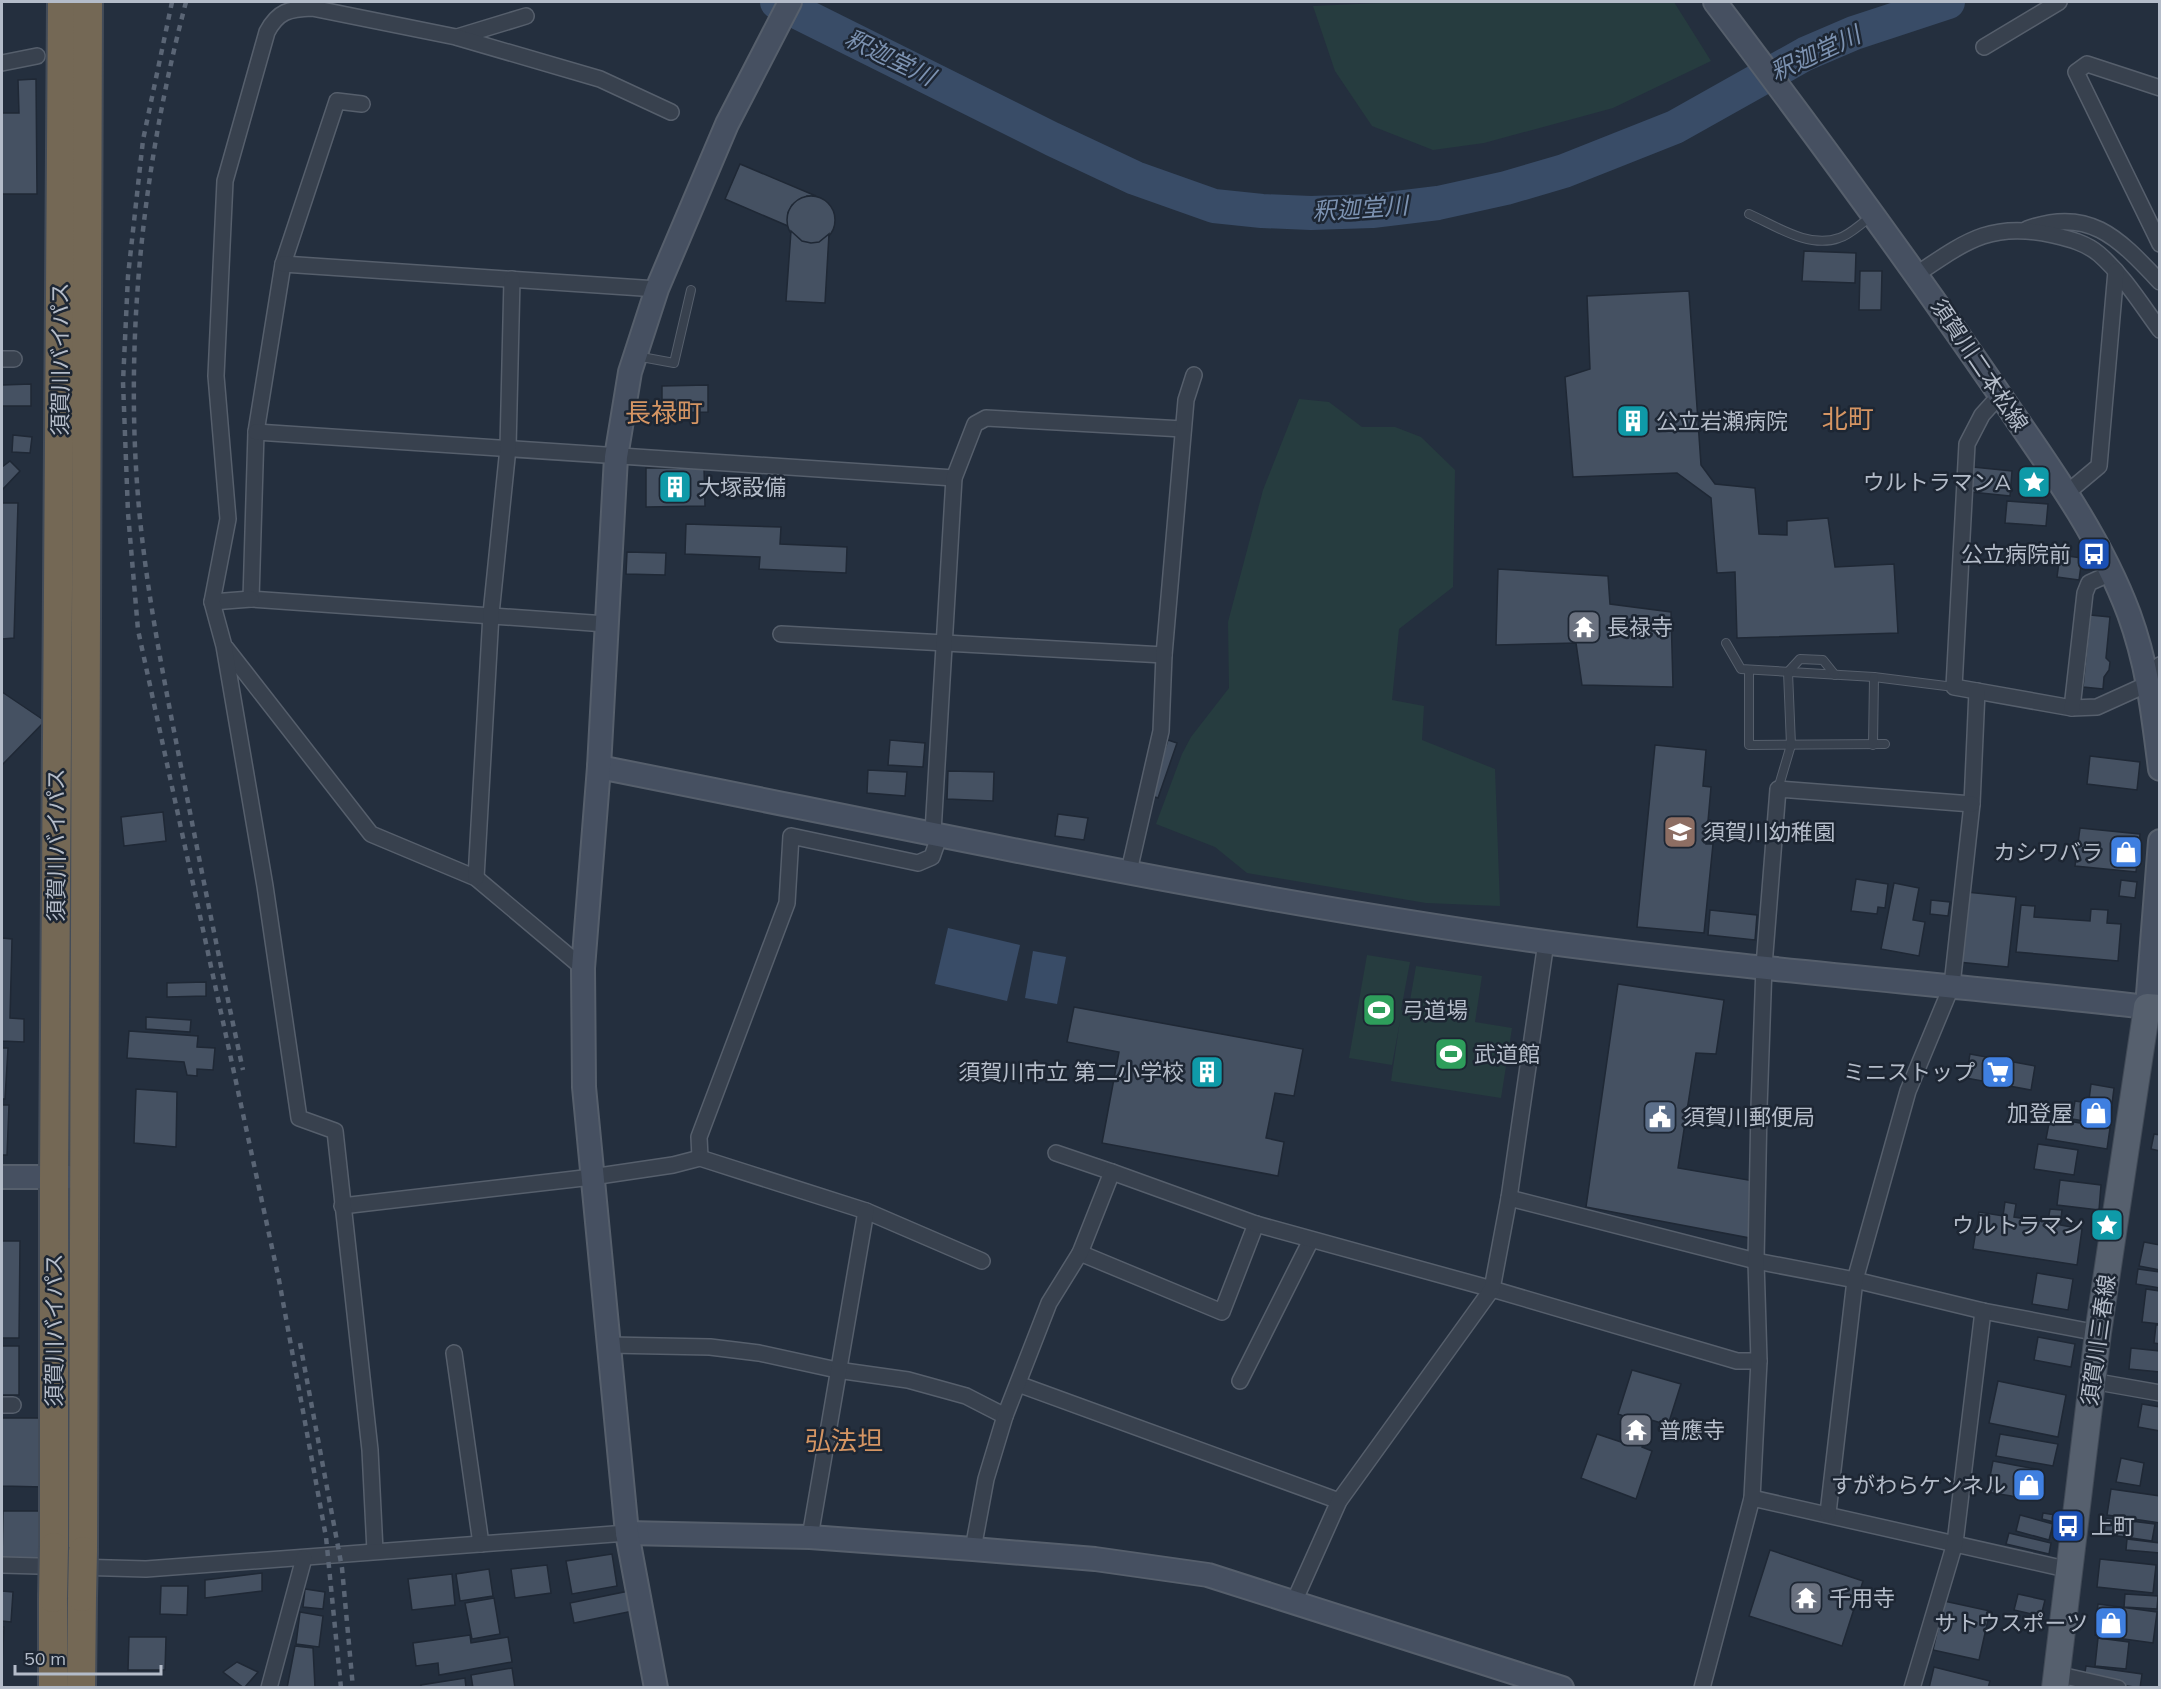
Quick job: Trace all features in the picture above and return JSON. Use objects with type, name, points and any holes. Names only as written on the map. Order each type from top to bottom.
[{"type":"highway","name":"須賀川バイパス","points":[[53,1688],[54,1177],[75,4]]},
{"type":"highway","name":"須賀川バイパス","points":[[75,4],[82,1178],[81,1688]]},
{"type":"main road","name":"須賀川三春線","points":[[2056,1681],[2098,1333],[2153,1007]]},
{"type":"street","points":[[656,1688],[627,1533],[584,1087],[583,968],[599,768],[616,457],[630,372],[657,289],[727,124],[790,2]]},
{"type":"street","name":"須賀川二本松線","points":[[1715,2],[1875,215],[2068,492],[2111,573],[2155,674],[2160,769]]},
{"type":"street","points":[[1984,46],[2060,2]]},
{"type":"street","points":[[375,1551],[370,1450],[335,1131],[299,1118],[265,886],[225,646],[212,602],[228,519],[216,376],[225,181],[267,32],[275,16],[290,9],[312,8],[456,37],[600,79],[671,112]]},
{"type":"street","points":[[456,37],[526,16]]},
{"type":"street","points":[[2,63],[37,56]]},
{"type":"street","points":[[2160,88],[2087,64],[2076,72],[2160,244]]},
{"type":"street","points":[[251,599],[256,432],[283,264],[337,101],[362,105]]},
{"type":"street","points":[[2027,229],[2050,220],[2071,219],[2092,227],[2122,242],[2160,282]]},
{"type":"street","points":[[1917,274],[1955,248],[2000,230],[2027,229],[2076,240],[2098,253],[2116,271],[2160,330]]},
{"type":"street","points":[[283,264],[657,289]]},
{"type":"street","points":[[2068,492],[2100,466],[2116,271]]},
{"type":"street","points":[[476,878],[491,614],[508,448],[512,279]]},
{"type":"street","points":[[1129,871],[1161,731],[1164,655],[1183,429],[1186,400],[1194,375]]},
{"type":"street","points":[[2000,395],[1982,416],[1967,444],[1954,687],[2072,708],[2097,707],[2155,674]]},
{"type":"street","points":[[700,1158],[699,1137],[787,903],[791,836],[918,863],[932,857],[936,833],[954,478],[975,424],[986,418],[1183,429]]},
{"type":"street","points":[[256,432],[954,478]]},
{"type":"street","points":[[2072,708],[2085,592],[2089,583],[2111,573]]},
{"type":"street","points":[[212,602],[251,599],[491,614],[606,624]]},
{"type":"street","points":[[782,634],[1164,655]]},
{"type":"street","points":[[225,646],[371,834],[476,878],[583,968]]},
{"type":"street","points":[[1828,1513],[1855,1280],[1908,1092],[1952,985],[1972,804],[1977,692]]},
{"type":"street","points":[[599,768],[1129,871],[1546,942],[2153,1007],[2160,841]]},
{"type":"street","points":[[1702,1688],[1752,1498],[1759,1361],[1756,1261],[1764,966],[1778,789],[1972,804]]},
{"type":"street","points":[[1293,1604],[1339,1501],[1492,1289],[1509,1198],[1546,942]]},
{"type":"street","points":[[1056,1153],[1256,1224],[1492,1289],[1737,1361],[1759,1361]]},
{"type":"street","points":[[342,1206],[592,1177],[673,1165],[700,1158],[866,1210],[982,1261]]},
{"type":"street","points":[[973,1549],[986,1479],[1005,1416],[1049,1304],[1080,1253],[1112,1172]]},
{"type":"street","points":[[2,1177],[82,1178]]},
{"type":"street","points":[[1509,1198],[1756,1261],[1855,1280],[1983,1311],[2098,1333]]},
{"type":"street","points":[[810,1537],[866,1210]]},
{"type":"street","points":[[1080,1253],[1222,1312],[1256,1224]]},
{"type":"street","points":[[1240,1381],[1311,1240]]},
{"type":"street","points":[[1912,1688],[1955,1544],[1983,1311]]},
{"type":"street","points":[[609,1345],[710,1347],[759,1353],[837,1370],[908,1380],[966,1396],[1005,1416]]},
{"type":"street","points":[[454,1353],[481,1544]]},
{"type":"street","points":[[2092,1381],[2160,1393]]},
{"type":"street","points":[[1018,1384],[1339,1501]]},
{"type":"street","points":[[1752,1498],[1828,1513],[2070,1570]]},
{"type":"street","points":[[2,1565],[146,1569],[627,1533],[810,1537],[973,1549],[1095,1559],[1208,1575],[1293,1604],[1563,1688]]},
{"type":"street","points":[[269,1688],[304,1558]]},
{"type":"street","points":[[2056,1681],[2118,1688]]},
{"type":"lane","points":[[1749,214],[1797,236],[1817,240],[1840,238],[1875,215]]},
{"type":"lane","points":[[635,356],[674,363],[691,290]]},
{"type":"lane","points":[[1726,643],[1741,669],[1874,677],[1954,687]]},
{"type":"lane","points":[[1778,789],[1791,745],[1788,672],[1800,659],[1823,660],[1834,675]]},
{"type":"lane","points":[[1749,670],[1749,745],[1886,744]]},
{"type":"lane","points":[[1873,745],[1874,677]]},
{"type":"green space","points":[[1404,2],[1674,2],[1711,61],[1613,108],[1484,143],[1433,150],[1372,126],[1335,71],[1313,6]]},
{"type":"green space","points":[[1299,399],[1329,402],[1362,427],[1395,427],[1421,437],[1455,470],[1453,587],[1399,629],[1392,700],[1424,706],[1422,740],[1495,769],[1500,906],[1426,903],[1247,873],[1215,847],[1156,824],[1182,754],[1191,737],[1229,688],[1228,622],[1263,490]]},
{"type":"green space","points":[[1367,955],[1410,962],[1401,1010],[1408,1012],[1416,966],[1482,976],[1475,1022],[1512,1028],[1501,1098],[1391,1081],[1400,1021],[1392,1065],[1349,1058]]},
{"type":"water","points":[[948,928],[1020,945],[1007,1001],[935,984]]},
{"type":"water","points":[[1033,951],[1066,957],[1057,1004],[1025,998]]},
{"type":"building","points":[[36,79],[37,194],[2,194],[2,113],[19,113],[18,80]]},
{"type":"building","points":[[740,164],[816,196],[807,196],[792,205],[788,213],[788,226],[725,199]]},
{"type":"building","points":[[811,196],[828,203],[835,220],[828,237],[811,244],[794,237],[787,220],[794,203]]},
{"type":"building","points":[[791,231],[802,241],[811,243],[819,242],[829,234],[825,303],[786,301]]},
{"type":"building","points":[[1804,251],[1856,253],[1855,283],[1802,281]]},
{"type":"building","points":[[1860,271],[1882,271],[1881,310],[1859,310]]},
{"type":"building","name":"公立岩瀬病院","points":[[1689,291],[1701,465],[1715,484],[1755,488],[1759,534],[1787,535],[1787,521],[1828,518],[1835,567],[1894,564],[1898,633],[1737,638],[1735,572],[1717,573],[1711,498],[1677,473],[1573,477],[1565,377],[1590,369],[1587,296]]},
{"type":"building","points":[[31,384],[31,406],[2,406],[2,385]]},
{"type":"building","points":[[708,385],[708,412],[662,413],[662,386]]},
{"type":"building","points":[[13,435],[32,437],[30,453],[12,452]]},
{"type":"building","points":[[10,461],[20,471],[2,490],[2,467]]},
{"type":"building","points":[[1973,467],[2012,471],[2010,496],[1971,492]]},
{"type":"building","name":"大塚設備","points":[[646,468],[704,468],[705,506],[646,507]]},
{"type":"building","points":[[2007,501],[2048,504],[2046,526],[2005,523]]},
{"type":"building","points":[[2,503],[18,503],[14,638],[2,639]]},
{"type":"building","points":[[686,524],[781,527],[780,544],[847,547],[846,573],[759,569],[760,557],[685,554]]},
{"type":"building","points":[[627,552],[666,553],[665,575],[626,574]]},
{"type":"building","points":[[2060,555],[2082,558],[2079,580],[2057,577]]},
{"type":"building","name":"長禄寺","points":[[1498,569],[1608,576],[1610,604],[1671,612],[1673,687],[1582,685],[1576,643],[1496,645]]},
{"type":"building","points":[[2090,615],[2110,617],[2106,658],[2110,662],[2109,670],[2104,677],[2103,689],[2083,687]]},
{"type":"building","points":[[2,692],[45,721],[2,765]]},
{"type":"building","points":[[890,740],[925,743],[923,767],[888,765]]},
{"type":"building","points":[[1168,740],[1177,743],[1158,798],[1149,795]]},
{"type":"building","points":[[1655,745],[1706,750],[1703,786],[1711,787],[1706,844],[1713,844],[1704,933],[1637,927]]},
{"type":"building","points":[[2090,756],[2140,762],[2137,790],[2087,784]]},
{"type":"building","points":[[868,770],[907,772],[905,796],[867,793]]},
{"type":"building","points":[[948,771],[994,772],[993,801],[947,799]]},
{"type":"building","points":[[163,812],[166,841],[124,846],[121,817]]},
{"type":"building","points":[[1058,814],[1088,818],[1084,840],[1055,836]]},
{"type":"building","points":[[2080,828],[2140,834],[2136,872],[2075,866]]},
{"type":"building","points":[[1856,879],[1888,884],[1885,908],[1878,907],[1877,914],[1851,911]]},
{"type":"building","points":[[2121,880],[2137,882],[2135,898],[2119,896]]},
{"type":"building","points":[[1894,883],[1919,888],[1913,920],[1925,922],[1919,956],[1881,949]]},
{"type":"building","points":[[1966,892],[2016,897],[2008,967],[1958,962]]},
{"type":"building","points":[[1931,900],[1950,902],[1948,916],[1930,914]]},
{"type":"building","points":[[2021,905],[2035,906],[2034,917],[2090,921],[2091,909],[2108,910],[2107,923],[2121,924],[2118,961],[2016,952]]},
{"type":"building","points":[[1710,910],[1757,915],[1755,940],[1708,935]]},
{"type":"building","points":[[2,938],[12,939],[10,1018],[24,1019],[24,1042],[2,1041]]},
{"type":"building","points":[[206,982],[206,996],[167,997],[167,983]]},
{"type":"building","points":[[1618,984],[1724,1000],[1716,1054],[1696,1053],[1678,1168],[1760,1182],[1750,1238],[1586,1207]]},
{"type":"building","name":"須賀川市立 第二小学校","points":[[1074,1007],[1303,1049],[1294,1096],[1275,1093],[1266,1138],[1284,1142],[1278,1176],[1102,1143],[1119,1052],[1067,1042]]},
{"type":"building","points":[[146,1017],[191,1020],[190,1032],[146,1029]]},
{"type":"building","points":[[129,1031],[198,1036],[197,1047],[215,1048],[213,1070],[197,1069],[197,1076],[187,1075],[184,1062],[127,1058]]},
{"type":"building","points":[[2,1048],[8,1048],[5,1099],[2,1099]]},
{"type":"building","points":[[1970,1054],[2035,1066],[2031,1090],[1966,1078]]},
{"type":"building","points":[[2091,1084],[2114,1088],[2112,1104],[2089,1100]]},
{"type":"building","points":[[136,1089],[177,1092],[176,1147],[134,1143]]},
{"type":"building","points":[[2075,1101],[2112,1107],[2109,1125],[2072,1119]]},
{"type":"building","points":[[2,1105],[9,1105],[7,1155],[2,1155]]},
{"type":"building","points":[[2050,1118],[2110,1128],[2107,1149],[2046,1139]]},
{"type":"building","points":[[2154,1134],[2160,1135],[2160,1151],[2151,1149]]},
{"type":"building","points":[[2038,1144],[2078,1150],[2074,1175],[2034,1169]]},
{"type":"building","points":[[2060,1180],[2101,1185],[2099,1210],[2057,1205]]},
{"type":"building","points":[[2005,1202],[2016,1204],[2014,1217],[2048,1222],[2050,1209],[2062,1210],[2060,1225],[2082,1229],[2077,1265],[1973,1249],[1979,1212],[2003,1216]]},
{"type":"building","points":[[2,1241],[20,1241],[19,1338],[2,1338]]},
{"type":"building","points":[[2144,1242],[2160,1245],[2160,1270],[2139,1266]]},
{"type":"building","points":[[2138,1269],[2160,1272],[2160,1288],[2136,1284]]},
{"type":"building","points":[[2037,1273],[2073,1279],[2068,1310],[2032,1304]]},
{"type":"building","points":[[2146,1289],[2160,1291],[2160,1324],[2142,1322]]},
{"type":"building","points":[[2156,1325],[2160,1325],[2160,1344],[2154,1343]]},
{"type":"building","points":[[2038,1337],[2075,1344],[2071,1367],[2034,1360]]},
{"type":"building","points":[[2,1346],[19,1346],[19,1395],[2,1395]]},
{"type":"building","points":[[2131,1348],[2160,1351],[2160,1372],[2129,1369]]},
{"type":"building","name":"普應寺","points":[[1632,1370],[1681,1384],[1668,1425],[1651,1420],[1642,1447],[1652,1451],[1636,1499],[1581,1478],[1597,1434],[1621,1442],[1629,1418],[1618,1414]]},
{"type":"building","points":[[1998,1381],[2066,1395],[2058,1437],[1989,1423]]},
{"type":"building","points":[[2142,1404],[2160,1407],[2160,1431],[2138,1427]]},
{"type":"building","points":[[2,1418],[44,1418],[44,1487],[2,1486]]},
{"type":"building","points":[[2000,1434],[2058,1444],[2053,1466],[1996,1456]]},
{"type":"building","points":[[2121,1458],[2144,1463],[2140,1486],[2116,1482]]},
{"type":"building","points":[[1993,1461],[2041,1470],[2036,1500],[1987,1492]]},
{"type":"building","points":[[2111,1489],[2160,1496],[2160,1523],[2107,1515]]},
{"type":"building","points":[[3,1511],[40,1511],[39,1560],[2,1559]]},
{"type":"building","points":[[2043,1513],[2056,1515],[2054,1522],[2042,1519]]},
{"type":"building","points":[[2020,1515],[2053,1524],[2049,1540],[2016,1531]]},
{"type":"building","points":[[2106,1518],[2155,1524],[2152,1541],[2104,1534]]},
{"type":"building","points":[[2009,1533],[2051,1543],[2049,1554],[2006,1544]]},
{"type":"building","points":[[2127,1539],[2160,1543],[2160,1553],[2126,1550]]},
{"type":"building","name":"千用寺","points":[[1770,1550],[1863,1581],[1842,1646],[1749,1616]]},
{"type":"building","points":[[612,1554],[617,1586],[572,1594],[566,1561]]},
{"type":"building","points":[[2100,1559],[2156,1565],[2153,1593],[2097,1587]]},
{"type":"building","points":[[547,1565],[551,1593],[515,1598],[511,1569]]},
{"type":"building","points":[[489,1569],[493,1596],[460,1601],[456,1574]]},
{"type":"building","points":[[262,1573],[262,1591],[205,1598],[205,1580]]},
{"type":"building","points":[[452,1574],[455,1605],[412,1610],[408,1579]]},
{"type":"building","points":[[161,1586],[188,1586],[187,1615],[160,1614]]},
{"type":"building","points":[[305,1589],[325,1592],[323,1609],[303,1607]]},
{"type":"building","points":[[2,1591],[13,1592],[11,1622],[2,1621]]},
{"type":"building","points":[[629,1591],[633,1611],[574,1623],[570,1603]]},
{"type":"building","points":[[2018,1594],[2045,1600],[2041,1616],[2014,1610]]},
{"type":"building","points":[[2125,1594],[2158,1596],[2157,1609],[2124,1607]]},
{"type":"building","points":[[494,1598],[500,1634],[472,1639],[465,1603]]},
{"type":"building","points":[[1944,1601],[1990,1611],[1979,1660],[1933,1650]]},
{"type":"building","points":[[2098,1604],[2157,1612],[2153,1643],[2095,1635]]},
{"type":"building","points":[[300,1612],[323,1616],[319,1647],[296,1644]]},
{"type":"building","points":[[2,1627],[4,1627],[2,1664]]},
{"type":"building","points":[[470,1635],[471,1643],[508,1637],[512,1662],[439,1675],[438,1663],[416,1666],[413,1643]]},
{"type":"building","points":[[129,1637],[166,1637],[165,1670],[128,1670]]},
{"type":"building","points":[[2098,1638],[2129,1642],[2126,1669],[2095,1666]]},
{"type":"building","points":[[295,1646],[313,1648],[315,1688],[287,1688]]},
{"type":"building","points":[[237,1662],[258,1672],[244,1688],[223,1672]]},
{"type":"building","points":[[2086,1666],[2142,1674],[2140,1688],[2084,1679]]},
{"type":"building","points":[[1934,1667],[1990,1681],[1988,1688],[1929,1688]]},
{"type":"building","points":[[512,1668],[515,1688],[473,1688],[471,1675]]},
{"type":"building","points":[[465,1678],[466,1688],[421,1688],[421,1685]]},
{"type":"waterway","name":"釈迦堂川","points":[[777,2],[1135,178],[1214,206],[1311,213],[1372,211],[1438,203],[1506,188],[1564,171],[1675,127],[1805,54],[1854,33],[1948,2]]},
{"type":"railway","points":[[172,2],[143,140],[128,276],[123,382],[128,513],[138,630],[279,1280],[326,1537],[341,1688]]},
{"type":"railway","points":[[186,2],[158,129],[140,258],[135,324],[135,454],[148,585],[159,651],[205,890],[243,1070]]},
{"type":"railway","points":[[300,1343],[342,1568],[353,1688]]},
{"type":"place","name":"公立岩瀬病院","points":[[1633,421]]},
{"type":"place","name":"ウルトラマンA","points":[[2034,482]]},
{"type":"place","name":"大塚設備","points":[[675,487]]},
{"type":"place","name":"公立病院前","points":[[2094,554]]},
{"type":"place","name":"長禄寺","points":[[1584,627]]},
{"type":"place","name":"須賀川幼稚園","points":[[1680,832]]},
{"type":"place","name":"カシワバラ","points":[[2126,852]]},
{"type":"place","name":"弓道場","points":[[1379,1010]]},
{"type":"place","name":"武道館","points":[[1451,1054]]},
{"type":"place","name":"須賀川市立 第二小学校","points":[[1207,1072]]},
{"type":"place","name":"ミニストップ","points":[[1998,1072]]},
{"type":"place","name":"加登屋","points":[[2096,1113]]},
{"type":"place","name":"須賀川郵便局","points":[[1660,1117]]},
{"type":"place","name":"ウルトラマン","points":[[2107,1225]]},
{"type":"place","name":"普應寺","points":[[1636,1430]]},
{"type":"place","name":"すがわらケンネル","points":[[2029,1485]]},
{"type":"place","name":"上町","points":[[2068,1526]]},
{"type":"place","name":"千用寺","points":[[1806,1598]]},
{"type":"place","name":"サトウスポーツ","points":[[2111,1623]]},
{"type":"district","name":"長禄町","points":[[664,412]]},
{"type":"district","name":"北町","points":[[1848,418]]},
{"type":"district","name":"弘法坦","points":[[844,1440]]}]
